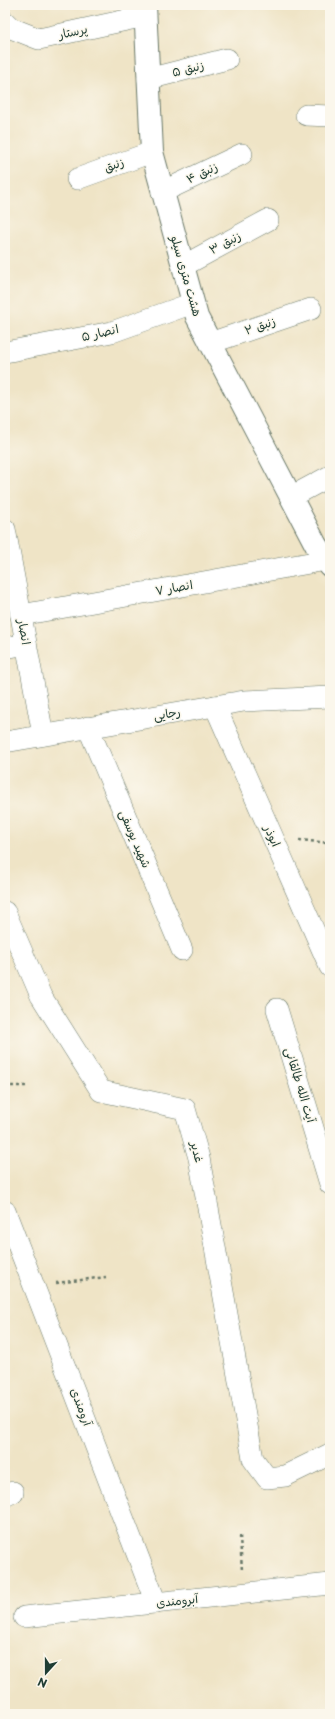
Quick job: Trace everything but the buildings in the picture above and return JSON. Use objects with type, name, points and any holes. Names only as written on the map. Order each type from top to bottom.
[{"type":"street","name":"پرستار","points":[[5,22],[11,28],[39,39],[145,11]]},
{"type":"street","name":"هشت متری سیلو","points":[[145,11],[152,152],[197,317],[316,545],[328,563]]},
{"type":"street","name":"زنبق ۵","points":[[148,79],[227,59]]},
{"type":"street","points":[[306,115],[330,116]]},
{"type":"street","name":"زنبق","points":[[77,179],[152,152]]},
{"type":"street","name":"زنبق ۴","points":[[162,192],[242,154]]},
{"type":"street","name":"زنبق ۳","points":[[183,266],[268,220]]},
{"type":"street","name":"انصار ۵","points":[[5,352],[112,332],[193,303]]},
{"type":"street","name":"زنبق ۲","points":[[210,343],[311,309]]},
{"type":"street","points":[[291,496],[330,476]]},
{"type":"street","name":"انصار","points":[[5,528],[8,562],[21,616],[43,735]]},
{"type":"street","name":"انصار ۷","points":[[21,616],[328,563]]},
{"type":"street","points":[[5,648],[26,644]]},
{"type":"street","name":"رجایی","points":[[5,742],[244,701],[330,697]]},
{"type":"street","name":"ابوذر","points":[[215,706],[330,967]]},
{"type":"street","name":"شهید یوسفی","points":[[88,727],[182,950]]},
{"type":"street","name":"غدیر","points":[[5,912],[41,996],[101,1091],[185,1109],[199,1158],[253,1459],[267,1478],[285,1476],[330,1454]]},
{"type":"street","name":"آیت الله طالقانی","points":[[277,1009],[330,1184]]},
{"type":"street","name":"آرومندی","points":[[5,1211],[156,1603]]},
{"type":"street","name":"آبرومندی","points":[[24,1617],[330,1584]]},
{"type":"path","points":[[273,837],[330,843]]},
{"type":"path","points":[[5,1086],[27,1086]]},
{"type":"path","points":[[34,1286],[106,1276]]},
{"type":"path","points":[[240,1536],[243,1594]]}]
